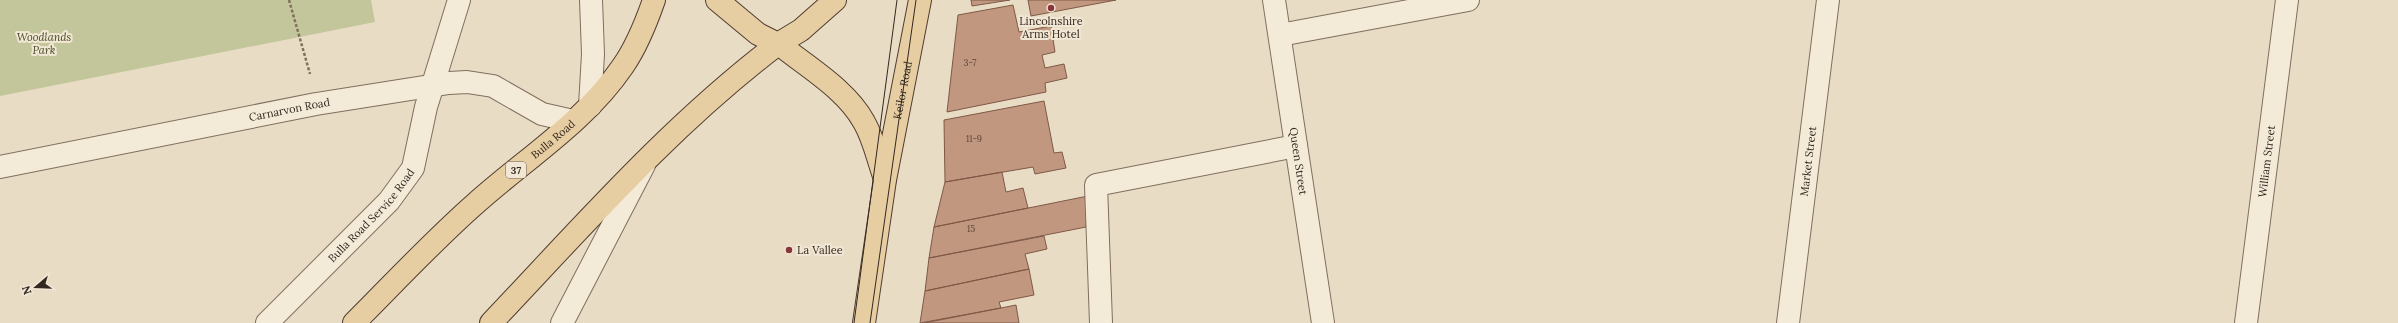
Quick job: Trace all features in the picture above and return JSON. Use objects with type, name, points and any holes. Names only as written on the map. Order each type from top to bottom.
[{"type":"main road","name":"Bulla Road","points":[[354,323],[475,203],[590,106],[611,82],[629,57],[645,26],[654,0]]},
{"type":"main road","name":"Keilor Road","points":[[717,0],[758,34],[778,44],[835,88],[860,116],[871,137],[885,180]]},
{"type":"main road","points":[[491,323],[649,156],[718,92],[778,44],[800,30],[835,0]]},
{"type":"main road","name":"Keilor Road","points":[[864,323],[885,180],[920,0]]},
{"type":"street","name":"Bulla Road Service Road","points":[[267,323],[403,185],[413,168],[426,107],[459,0]]},
{"type":"street","points":[[590,106],[593,54],[591,0]]},
{"type":"street","name":"Queen Street","points":[[1274,0],[1323,323]]},
{"type":"street","points":[[1280,35],[1468,0]]},
{"type":"street","name":"Market Street","points":[[1788,323],[1828,0]]},
{"type":"street","name":"William Street","points":[[2246,323],[2287,0]]},
{"type":"street","name":"Carnarvon Road","points":[[0,167],[316,104],[433,85],[467,82],[493,86],[542,114],[573,121]]},
{"type":"street","points":[[1101,323],[1096,185],[1296,146]]},
{"type":"street","points":[[562,323],[649,156]]},
{"type":"path","points":[[289,0],[302,42],[316,104]]},
{"type":"green space","name":"Woodlands Park","points":[[0,0],[371,0],[375,22],[0,96]]},
{"type":"building","name":"Lincolnshire Arms Hotel","points":[[971,0],[1010,0],[972,6]]},
{"type":"building","name":"Lincolnshire Arms Hotel","points":[[1028,0],[1116,0],[1031,16]]},
{"type":"building","points":[[1013,5],[1019,32],[1051,26],[1055,52],[1042,55],[1045,68],[1064,64],[1067,78],[1045,83],[1046,92],[947,112],[958,15]]},
{"type":"building","points":[[1044,101],[1054,153],[1062,152],[1066,168],[1035,174],[1033,167],[945,182],[944,120]]},
{"type":"building","points":[[1002,172],[1006,192],[1023,188],[1028,208],[934,227],[945,182]]},
{"type":"building","points":[[1088,196],[1086,227],[929,258],[934,227]]},
{"type":"building","points":[[1044,236],[1047,249],[1025,254],[1029,269],[925,291],[929,258]]},
{"type":"building","points":[[1029,269],[1034,295],[999,302],[1001,308],[920,323],[925,291]]},
{"type":"building","points":[[1016,305],[1019,323],[924,323],[1001,308]]},
{"type":"tram line","points":[[854,323],[897,0]]},
{"type":"tram line","points":[[870,323],[916,0]]},
{"type":"place","name":"Lincolnshire Arms Hotel","points":[[1051,8]]},
{"type":"place","name":"La Vallee","points":[[789,250]]}]
